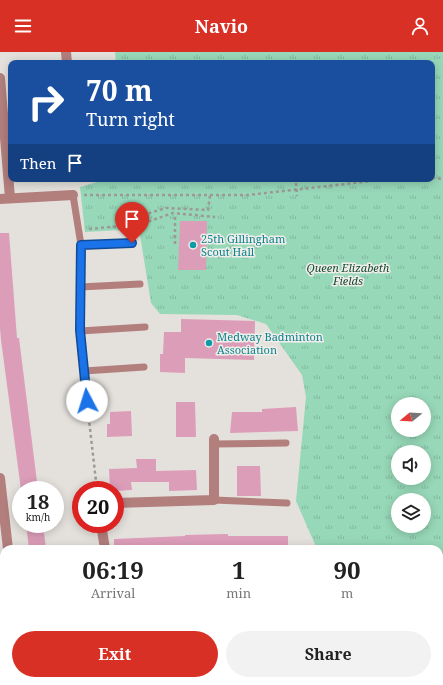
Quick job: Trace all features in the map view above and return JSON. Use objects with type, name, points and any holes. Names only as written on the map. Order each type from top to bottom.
[{"type":"street","points":[[0,78],[6,96],[5,199],[73,195]]},
{"type":"street","points":[[124,503],[214,500],[214,442]]},
{"type":"street","points":[[0,478],[8,545]]},
{"type":"street","points":[[102,533],[104,545]]},
{"type":"lane","points":[[73,195],[81,245],[80,330],[87,401]]},
{"type":"lane","points":[[81,245],[132,243]]},
{"type":"lane","points":[[80,287],[140,284]]},
{"type":"lane","points":[[80,330],[145,327]]},
{"type":"lane","points":[[84,371],[144,367]]},
{"type":"lane","points":[[214,442],[286,443]]},
{"type":"lane","points":[[214,500],[287,503]]},
{"type":"path","points":[[73,195],[248,195],[364,182]]},
{"type":"path","points":[[296,183],[297,196]]},
{"type":"path","points":[[132,225],[131,220],[133,218],[166,208],[208,210],[210,195]]},
{"type":"path","points":[[79,231],[141,224],[173,214],[215,217]]},
{"type":"path","points":[[175,214],[175,244]]},
{"type":"path","points":[[87,401],[96,481]]},
{"type":"green space","name":"Queen Elizabeth Fields","points":[[115,52],[443,52],[443,545],[315,545],[296,501],[306,397],[302,375],[266,324],[237,315],[160,314],[151,303],[139,229],[85,232],[80,187],[97,182],[435,182],[435,60],[116,60]]},
{"type":"building","name":"25th Gillingham Scout Hall","points":[[180,221],[207,221],[206,270],[178,270]]},
{"type":"building","points":[[0,233],[9,233],[17,338],[19,338],[37,481],[20,481],[0,328]]},
{"type":"building","name":"Medway Badminton Association","points":[[181,319],[255,321],[254,360],[185,358],[185,373],[160,372],[160,354],[163,354],[164,332],[181,332]]},
{"type":"building","points":[[176,402],[195,402],[196,437],[176,437]]},
{"type":"building","points":[[296,407],[298,431],[230,433],[232,412],[262,412],[262,409]]},
{"type":"building","points":[[131,411],[132,436],[107,437],[107,424],[110,424],[110,412]]},
{"type":"building","points":[[136,459],[156,459],[156,471],[196,470],[197,490],[169,491],[169,482],[131,482],[132,490],[124,490],[124,481],[110,481],[109,469],[137,468]]},
{"type":"building","points":[[237,466],[260,466],[261,496],[237,496]]},
{"type":"building","points":[[27,533],[44,533],[46,545],[29,545]]},
{"type":"building","points":[[228,534],[228,536],[288,536],[288,545],[114,545],[114,539]]},
{"type":"place","name":"25th Gillingham Scout Hall","points":[[193,245]]},
{"type":"place","name":"Medway Badminton Association","points":[[209,343]]},
{"type":"route","points":[[87,401],[80,330],[81,245],[132,243]]}]
